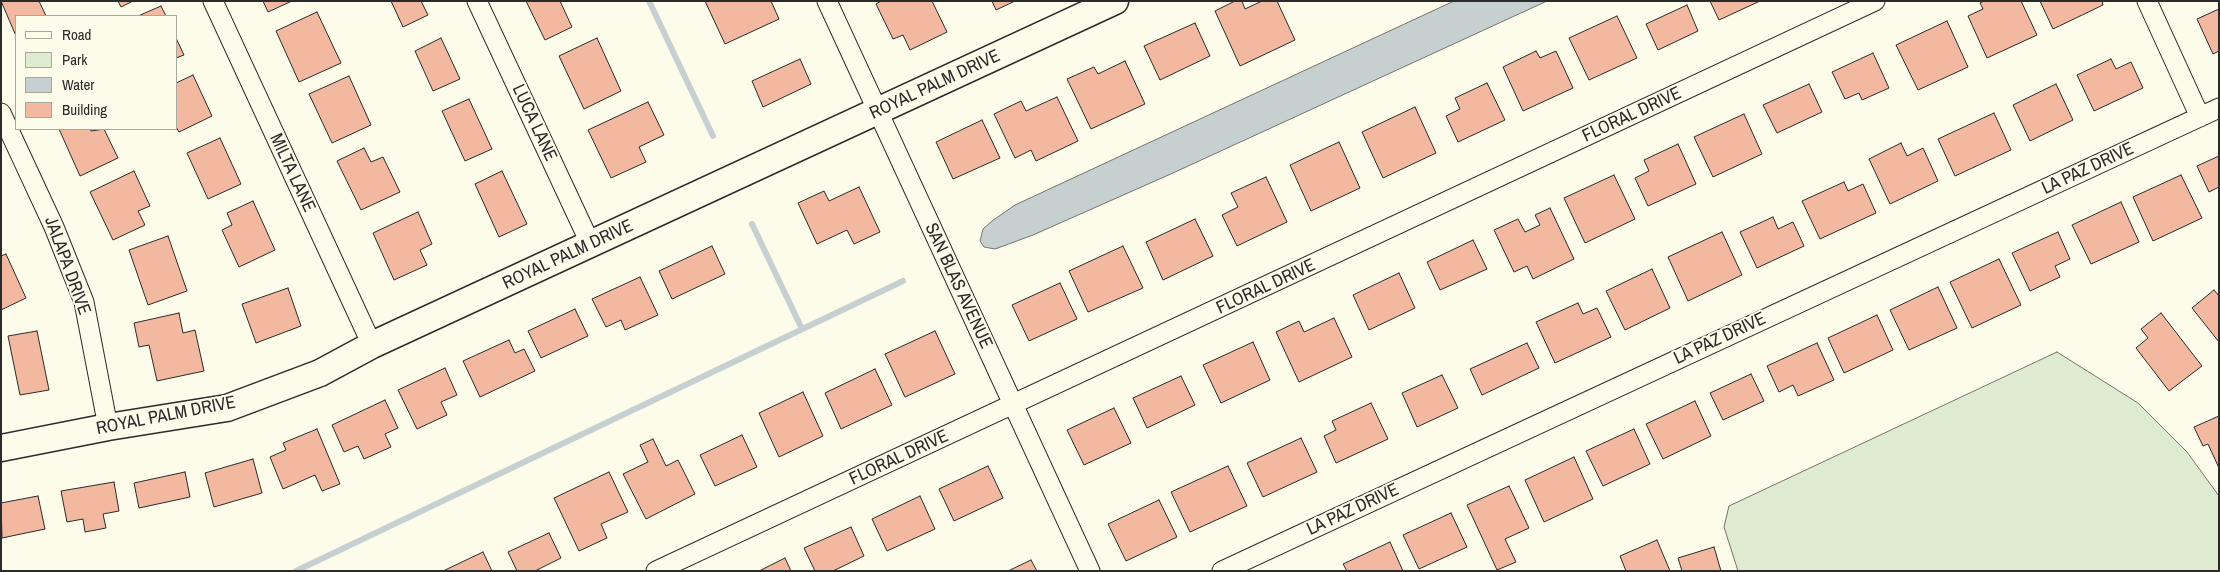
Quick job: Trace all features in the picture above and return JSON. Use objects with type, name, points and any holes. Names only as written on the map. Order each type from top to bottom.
[{"type":"street","name":"MILTA LANE","points":[[213,1],[372,345]]},
{"type":"street","name":"LUCA LANE","points":[[477,1],[591,245]]},
{"type":"street","name":"SAN BLAS AVENUE","points":[[827,1],[1090,571]]},
{"type":"street","name":"FLORAL DRIVE","points":[[656,571],[1875,1]]},
{"type":"street","points":[[2147,1],[2200,117]]},
{"type":"street","name":"ROYAL PALM DRIVE","points":[[1,448],[108,427],[227,408],[320,373],[372,345],[877,112],[1101,4]]},
{"type":"street","name":"LA PAZ DRIVE","points":[[1222,571],[2219,108]]},
{"type":"street","name":"JALAPA DRIVE","points":[[1,113],[54,227],[84,302],[108,427]]},
{"type":"green space","points":[[2057,352],[2138,403],[2187,452],[2219,496],[2219,571],[1738,571],[1724,527],[1729,506]]},
{"type":"water","points":[[1454,1],[1547,1],[1173,173],[1033,235],[995,249],[984,247],[980,241],[983,229],[1015,205]]},
{"type":"building","points":[[1,1],[39,1],[46,15],[15,15],[15,34]]},
{"type":"building","points":[[118,1],[133,1],[121,7]]},
{"type":"building","points":[[263,1],[292,1],[268,12]]},
{"type":"building","points":[[391,1],[421,1],[428,15],[403,27]]},
{"type":"building","points":[[526,1],[560,1],[572,27],[545,40]]},
{"type":"building","points":[[705,1],[771,1],[779,19],[725,44]]},
{"type":"building","points":[[881,1],[932,1],[947,32],[910,50],[903,35],[893,39],[876,4]]},
{"type":"building","points":[[992,1],[1015,1],[996,10]]},
{"type":"building","points":[[1235,1],[1242,1],[1245,9],[1262,1],[1277,1],[1295,40],[1240,66],[1215,11]]},
{"type":"building","points":[[1710,1],[1760,1],[1719,20]]},
{"type":"building","points":[[1984,1],[2021,1],[2037,35],[1987,58],[1968,16],[1983,9],[1980,3]]},
{"type":"building","points":[[2040,1],[2102,1],[2103,5],[2053,29]]},
{"type":"building","points":[[1687,5],[1698,31],[1658,50],[1646,24]]},
{"type":"building","points":[[161,6],[166,15],[140,15]]},
{"type":"building","points":[[2219,9],[2219,51],[2213,54],[2197,19]]},
{"type":"building","points":[[317,12],[341,63],[299,82],[276,31]]},
{"type":"building","points":[[1617,16],[1637,58],[1589,80],[1569,38]]},
{"type":"building","points":[[1947,21],[1968,67],[1918,90],[1896,45]]},
{"type":"building","points":[[1195,23],[1210,56],[1160,80],[1144,46]]},
{"type":"building","points":[[441,38],[460,79],[433,91],[415,51]]},
{"type":"building","points":[[597,38],[621,91],[584,109],[559,56]]},
{"type":"building","points":[[178,42],[184,55],[178,57]]},
{"type":"building","points":[[1536,51],[1540,58],[1556,51],[1573,88],[1523,111],[1503,67]]},
{"type":"building","points":[[1873,53],[1889,88],[1862,100],[1859,93],[1845,99],[1832,72]]},
{"type":"building","points":[[800,59],[811,84],[763,107],[752,81]]},
{"type":"building","points":[[2111,59],[2116,69],[2131,62],[2143,88],[2094,111],[2077,75]]},
{"type":"building","points":[[1125,61],[1145,104],[1091,129],[1067,79],[1094,67],[1098,74]]},
{"type":"building","points":[[193,75],[212,116],[179,132],[178,130],[178,82]]},
{"type":"building","points":[[349,76],[371,125],[332,143],[309,94]]},
{"type":"building","points":[[1487,83],[1505,120],[1458,142],[1446,116],[1460,109],[1455,98]]},
{"type":"building","points":[[1809,84],[1822,112],[1777,133],[1763,105]]},
{"type":"building","points":[[2056,84],[2073,120],[2030,141],[2013,105]]},
{"type":"building","points":[[1057,97],[1078,141],[1036,161],[1031,150],[1015,158],[994,114],[1021,101],[1026,111]]},
{"type":"building","points":[[469,99],[492,149],[465,161],[442,111]]},
{"type":"building","points":[[648,102],[664,135],[639,147],[646,162],[611,178],[588,130]]},
{"type":"building","points":[[1415,107],[1436,153],[1383,178],[1362,132]]},
{"type":"building","points":[[1994,113],[2011,150],[1955,176],[1938,139]]},
{"type":"building","points":[[1744,114],[1762,154],[1713,177],[1694,137]]},
{"type":"building","points":[[982,120],[1000,158],[953,179],[936,142]]},
{"type":"building","points":[[59,130],[104,130],[118,158],[80,176]]},
{"type":"building","points":[[220,138],[241,184],[208,199],[187,153]]},
{"type":"building","points":[[1339,142],[1360,188],[1311,211],[1290,165]]},
{"type":"building","points":[[1901,143],[1907,156],[1923,148],[1938,181],[1890,204],[1869,159]]},
{"type":"building","points":[[1678,144],[1696,184],[1648,206],[1635,178],[1649,171],[1644,160]]},
{"type":"building","points":[[364,148],[371,162],[383,157],[400,192],[361,210],[337,161]]},
{"type":"building","points":[[2219,156],[2219,187],[2209,192],[2197,166]]},
{"type":"building","points":[[134,171],[150,206],[138,211],[145,225],[113,240],[90,192]]},
{"type":"building","points":[[502,171],[527,224],[499,237],[475,184]]},
{"type":"building","points":[[1614,175],[1635,219],[1585,243],[1564,198]]},
{"type":"building","points":[[2181,175],[2202,218],[2153,241],[2133,197]]},
{"type":"building","points":[[1266,177],[1287,222],[1237,246],[1222,215],[1238,207],[1231,193]]},
{"type":"building","points":[[1844,182],[1848,191],[1863,184],[1876,213],[1820,239],[1802,201]]},
{"type":"building","points":[[859,187],[880,232],[854,244],[847,230],[817,244],[798,203],[824,191],[829,201]]},
{"type":"building","points":[[253,201],[275,250],[239,267],[222,230],[232,225],[227,213]]},
{"type":"building","points":[[2121,202],[2139,242],[2091,264],[2072,225]]},
{"type":"building","points":[[1550,208],[1574,259],[1533,279],[1527,266],[1514,272],[1494,230],[1518,219],[1525,232],[1540,225],[1535,215]]},
{"type":"building","points":[[418,212],[432,244],[420,250],[427,265],[394,280],[373,233]]},
{"type":"building","points":[[1773,217],[1778,229],[1793,222],[1804,246],[1757,268],[1740,232]]},
{"type":"building","points":[[1195,219],[1213,256],[1163,280],[1146,242]]},
{"type":"building","points":[[1722,232],[1742,275],[1688,301],[1668,257]]},
{"type":"building","points":[[2058,232],[2070,259],[2055,266],[2060,277],[2030,291],[2012,253]]},
{"type":"building","points":[[168,236],[187,291],[148,305],[129,250]]},
{"type":"building","points":[[1473,240],[1487,269],[1440,290],[1427,262]]},
{"type":"building","points":[[712,246],[725,274],[672,299],[659,271]]},
{"type":"building","points":[[1123,246],[1143,288],[1088,312],[1069,271]]},
{"type":"building","points":[[6,254],[26,298],[1,310],[1,256]]},
{"type":"building","points":[[1999,259],[2021,305],[1972,328],[1950,282]]},
{"type":"building","points":[[1652,269],[1670,308],[1625,330],[1606,291]]},
{"type":"building","points":[[1399,273],[1415,308],[1369,330],[1353,295]]},
{"type":"building","points":[[640,277],[658,315],[625,330],[621,320],[606,327],[592,299]]},
{"type":"building","points":[[1060,283],[1077,319],[1029,341],[1012,305]]},
{"type":"building","points":[[1938,287],[1957,328],[1909,350],[1890,310]]},
{"type":"building","points":[[288,288],[301,326],[256,343],[242,304]]},
{"type":"building","points":[[2214,290],[2219,296],[2219,342],[2192,308]]},
{"type":"building","points":[[1578,303],[1583,314],[1597,308],[1611,337],[1555,363],[1536,322]]},
{"type":"building","points":[[575,309],[588,336],[541,358],[528,331]]},
{"type":"building","points":[[179,313],[183,333],[195,330],[204,371],[157,381],[149,345],[139,347],[134,323]]},
{"type":"building","points":[[2161,313],[2202,366],[2169,391],[2136,348],[2148,338],[2141,329]]},
{"type":"building","points":[[1877,315],[1893,350],[1844,373],[1828,338]]},
{"type":"building","points":[[1334,318],[1352,357],[1299,382],[1276,332],[1299,321],[1304,332]]},
{"type":"building","points":[[37,331],[49,390],[20,395],[8,336]]},
{"type":"building","points":[[935,331],[955,374],[905,397],[885,354]]},
{"type":"building","points":[[509,340],[515,353],[524,349],[535,371],[480,397],[463,361]]},
{"type":"building","points":[[1253,342],[1270,380],[1221,403],[1203,365]]},
{"type":"building","points":[[1527,343],[1539,368],[1482,395],[1470,369]]},
{"type":"building","points":[[1817,343],[1834,380],[1798,396],[1793,385],[1779,392],[1767,366]]},
{"type":"building","points":[[445,368],[457,395],[441,402],[447,415],[417,429],[398,390]]},
{"type":"building","points":[[875,369],[892,405],[841,429],[825,393]]},
{"type":"building","points":[[1751,374],[1764,401],[1723,420],[1710,393]]},
{"type":"building","points":[[1442,375],[1458,408],[1417,427],[1402,393]]},
{"type":"building","points":[[1181,376],[1195,405],[1147,428],[1133,398]]},
{"type":"building","points":[[803,392],[823,436],[779,457],[759,413]]},
{"type":"building","points":[[385,400],[398,428],[385,434],[391,447],[364,459],[358,446],[344,452],[332,425]]},
{"type":"building","points":[[1695,401],[1711,436],[1663,459],[1646,424]]},
{"type":"building","points":[[1371,403],[1388,439],[1336,463],[1324,436],[1336,430],[1332,421]]},
{"type":"building","points":[[1114,408],[1131,443],[1084,465],[1067,430]]},
{"type":"building","points":[[2219,416],[2219,468],[2208,444],[2203,446],[2194,427]]},
{"type":"building","points":[[317,429],[340,484],[322,491],[315,475],[283,489],[270,457],[286,450],[283,443]]},
{"type":"building","points":[[1634,429],[1650,464],[1603,486],[1586,451]]},
{"type":"building","points":[[742,435],[757,467],[715,486],[700,455]]},
{"type":"building","points":[[1301,438],[1317,472],[1263,497],[1247,463]]},
{"type":"building","points":[[653,439],[666,466],[678,460],[695,494],[646,519],[623,474],[648,462],[640,445]]},
{"type":"building","points":[[1574,457],[1593,499],[1544,522],[1525,480]]},
{"type":"building","points":[[253,459],[262,493],[214,507],[205,473]]},
{"type":"building","points":[[988,466],[1003,498],[954,521],[939,489]]},
{"type":"building","points":[[1228,466],[1247,506],[1190,532],[1171,492]]},
{"type":"building","points":[[185,472],[190,497],[139,508],[134,483]]},
{"type":"building","points":[[609,472],[628,512],[601,524],[607,538],[579,551],[554,498]]},
{"type":"building","points":[[114,482],[119,511],[103,514],[106,528],[85,532],[83,519],[67,522],[61,491]]},
{"type":"building","points":[[1509,486],[1529,528],[1505,539],[1516,562],[1497,570],[1467,505]]},
{"type":"building","points":[[38,496],[45,529],[2,538],[1,503]]},
{"type":"building","points":[[920,496],[935,529],[887,551],[872,519]]},
{"type":"building","points":[[1159,500],[1177,537],[1126,561],[1108,524]]},
{"type":"building","points":[[1451,513],[1467,547],[1419,569],[1403,535]]},
{"type":"building","points":[[851,527],[864,556],[833,571],[815,571],[804,548]]},
{"type":"building","points":[[549,533],[561,558],[535,571],[517,571],[508,552]]},
{"type":"building","points":[[1657,540],[1670,571],[1626,571],[1620,556]]},
{"type":"building","points":[[1390,542],[1403,571],[1347,571],[1343,564]]},
{"type":"building","points":[[1714,547],[1721,571],[1682,571],[1678,558]]},
{"type":"building","points":[[483,552],[492,571],[443,571]]},
{"type":"building","points":[[785,558],[791,571],[759,571]]},
{"type":"building","points":[[1031,560],[1037,571],[1008,571]]},
{"type":"waterway","points":[[649,1],[713,136]]},
{"type":"waterway","points":[[752,224],[802,329]]},
{"type":"waterway","points":[[296,571],[903,281]]}]
